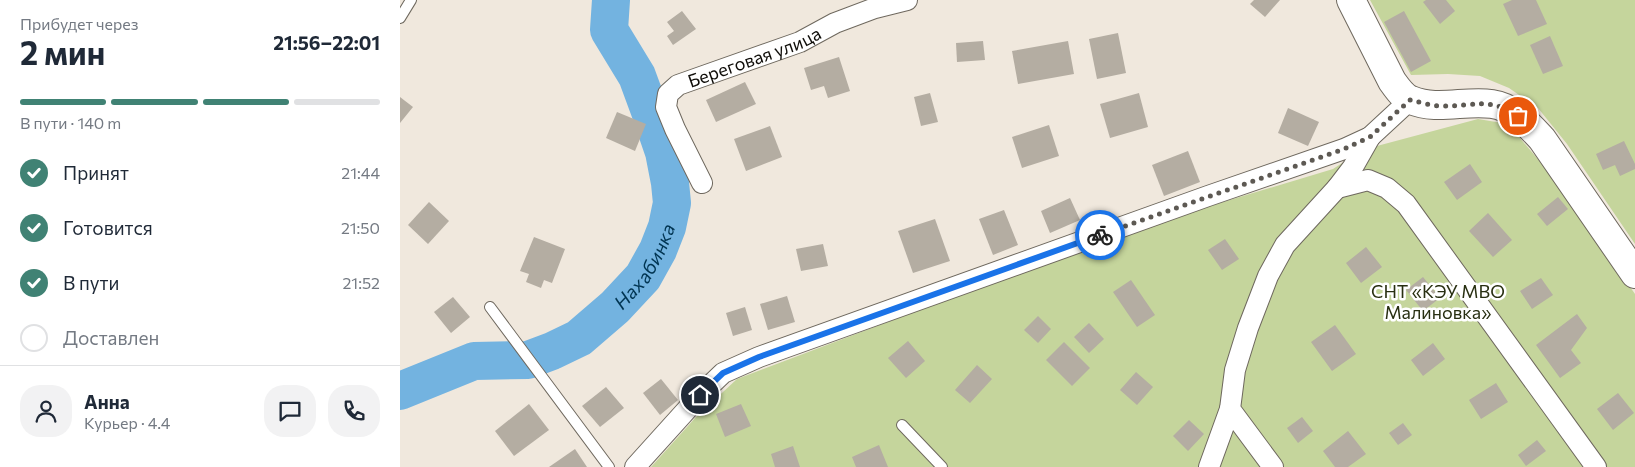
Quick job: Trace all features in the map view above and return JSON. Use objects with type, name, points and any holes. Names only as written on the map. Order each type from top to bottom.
[{"type":"street","name":"Береговая улица","points":[[702,183],[666,107],[668,94],[678,85],[800,42],[835,23],[867,11],[907,0]]},
{"type":"street","points":[[1351,0],[1392,81],[1401,93],[1410,100],[1441,106],[1475,103],[1493,104],[1510,110],[1526,121],[1542,139],[1635,274]]},
{"type":"street","points":[[1209,467],[1230,409],[1235,370],[1248,328],[1268,276],[1284,245],[1337,188],[1353,167],[1370,137],[1410,100]]},
{"type":"street","points":[[635,467],[700,395],[723,373],[759,357],[1344,149],[1370,137]]},
{"type":"street","points":[[1337,188],[1368,180],[1387,188],[1406,204],[1596,467]]},
{"type":"street","points":[[1230,409],[1273,467]]},
{"type":"lane","points":[[400,18],[411,0]]},
{"type":"lane","points":[[490,307],[609,467]]},
{"type":"lane","points":[[902,424],[942,467]]},
{"type":"green space","points":[[1370,0],[1635,0],[1635,244],[1567,144],[1538,108],[1509,88],[1480,76],[1448,74],[1411,75]]},
{"type":"green space","name":"СНТ «КЭУ МВО Малиновка»","points":[[1478,119],[1508,124],[1553,177],[1635,294],[1635,467],[651,467],[696,417],[737,379],[1073,252],[1170,218],[1333,169],[1362,150]]},
{"type":"building","points":[[1254,0],[1280,0],[1265,17],[1250,4]]},
{"type":"building","points":[[1426,0],[1446,0],[1455,11],[1440,24],[1423,2]]},
{"type":"building","points":[[1512,0],[1536,0],[1547,24],[1518,36],[1503,4]]},
{"type":"building","points":[[682,11],[696,29],[673,45],[667,36],[674,31],[667,22]]},
{"type":"building","points":[[1404,11],[1431,61],[1411,72],[1384,22]]},
{"type":"building","points":[[1118,33],[1126,73],[1097,79],[1089,39]]},
{"type":"building","points":[[1550,36],[1563,66],[1543,74],[1530,45]]},
{"type":"building","points":[[983,41],[985,60],[957,62],[956,43]]},
{"type":"building","points":[[1068,41],[1074,74],[1018,84],[1012,51]]},
{"type":"building","points":[[839,57],[850,91],[828,98],[824,86],[811,90],[804,68]]},
{"type":"building","points":[[745,82],[756,104],[716,122],[706,100]]},
{"type":"building","points":[[930,93],[938,122],[921,126],[914,97]]},
{"type":"building","points":[[1139,93],[1148,127],[1110,138],[1100,104]]},
{"type":"building","points":[[400,97],[413,107],[400,123]]},
{"type":"building","points":[[1288,108],[1319,122],[1308,146],[1278,133]]},
{"type":"building","points":[[617,112],[646,124],[635,151],[606,138]]},
{"type":"building","points":[[1049,125],[1059,156],[1022,168],[1012,137]]},
{"type":"building","points":[[770,126],[782,157],[746,171],[734,139]]},
{"type":"building","points":[[1624,141],[1635,164],[1635,169],[1620,176],[1615,165],[1603,170],[1596,154]]},
{"type":"building","points":[[1188,151],[1200,182],[1164,196],[1152,165]]},
{"type":"building","points":[[1470,164],[1482,182],[1457,200],[1444,182]]},
{"type":"building","points":[[1558,197],[1568,209],[1547,226],[1537,214]]},
{"type":"building","points":[[1070,198],[1080,220],[1050,233],[1041,211]]},
{"type":"building","points":[[429,202],[449,221],[428,244],[408,225]]},
{"type":"building","points":[[1004,210],[1018,245],[993,255],[979,219]]},
{"type":"building","points":[[1488,213],[1512,240],[1493,257],[1469,231]]},
{"type":"building","points":[[935,219],[950,261],[913,273],[898,231]]},
{"type":"building","points":[[534,237],[565,249],[552,283],[544,280],[541,288],[526,282],[529,274],[520,271]]},
{"type":"building","points":[[1225,239],[1239,259],[1222,270],[1208,250]]},
{"type":"building","points":[[823,244],[828,266],[801,271],[796,249]]},
{"type":"building","points":[[1366,247],[1382,267],[1361,283],[1346,263]]},
{"type":"building","points":[[1423,277],[1440,298],[1423,311],[1406,290]]},
{"type":"building","points":[[1541,278],[1553,295],[1532,309],[1520,291]]},
{"type":"building","points":[[1131,280],[1155,315],[1137,327],[1113,292]]},
{"type":"building","points":[[787,296],[795,322],[768,330],[760,304]]},
{"type":"building","points":[[453,297],[470,317],[451,333],[434,312]]},
{"type":"building","points":[[745,307],[752,330],[733,336],[726,313]]},
{"type":"building","points":[[1577,314],[1587,328],[1571,350],[1581,363],[1560,378],[1536,345]]},
{"type":"building","points":[[1038,316],[1051,329],[1038,343],[1024,330]]},
{"type":"building","points":[[1089,323],[1104,339],[1089,353],[1074,337]]},
{"type":"building","points":[[1335,325],[1356,354],[1332,371],[1311,342]]},
{"type":"building","points":[[908,341],[925,361],[906,378],[888,358]]},
{"type":"building","points":[[1064,342],[1090,368],[1072,386],[1046,360]]},
{"type":"building","points":[[1433,343],[1445,359],[1423,376],[1411,360]]},
{"type":"building","points":[[977,365],[992,379],[970,403],[955,390]]},
{"type":"building","points":[[1136,372],[1153,387],[1137,405],[1120,390]]},
{"type":"building","points":[[661,379],[678,400],[660,415],[643,393]]},
{"type":"building","points":[[1496,383],[1508,402],[1481,419],[1469,400]]},
{"type":"building","points":[[606,387],[624,408],[600,427],[582,406]]},
{"type":"building","points":[[1618,393],[1634,413],[1613,430],[1597,409]]},
{"type":"building","points":[[529,404],[549,430],[514,456],[495,431]]},
{"type":"building","points":[[741,404],[751,426],[725,437],[716,414]]},
{"type":"building","points":[[1302,417],[1313,431],[1298,443],[1287,428]]},
{"type":"building","points":[[1189,420],[1204,434],[1188,451],[1173,436]]},
{"type":"building","points":[[1403,423],[1412,435],[1398,445],[1389,433]]},
{"type":"building","points":[[1348,431],[1366,454],[1348,467],[1335,467],[1323,451]]},
{"type":"building","points":[[1537,440],[1546,451],[1526,466],[1518,455]]},
{"type":"building","points":[[879,445],[888,467],[856,467],[852,457]]},
{"type":"building","points":[[793,446],[800,467],[775,467],[771,454]]},
{"type":"building","points":[[575,449],[587,467],[549,467]]},
{"type":"waterway","name":"Нахабинка","points":[[400,391],[474,361],[528,360],[579,338],[615,307],[643,277],[658,250],[667,227],[672,203],[670,183],[664,152],[637,76],[609,30],[611,0]]},
{"type":"way so far","points":[[1100,235],[1344,149],[1370,137],[1410,100],[1441,106],[1475,103],[1493,104],[1510,110],[1518,116]]},
{"type":"route","points":[[700,395],[723,373],[759,357],[1100,235]]}]
